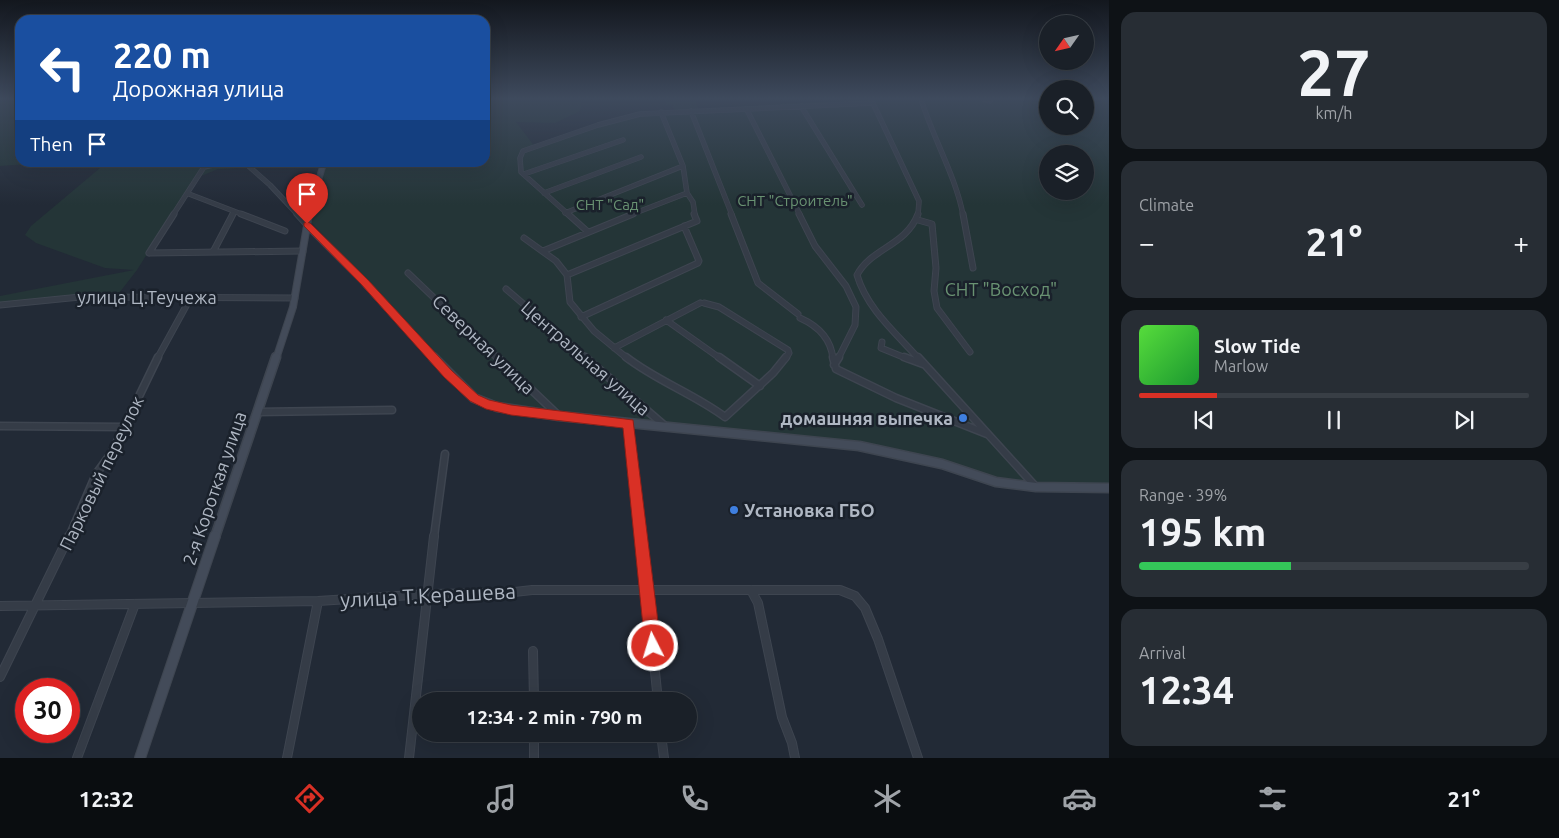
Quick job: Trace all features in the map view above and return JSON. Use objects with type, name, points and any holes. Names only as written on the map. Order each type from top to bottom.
[{"type":"street","points":[[571,134],[523,151],[519,166],[524,174],[588,232]]},
{"type":"street","points":[[567,276],[697,221],[693,211],[693,202],[687,193],[683,166],[670,134]]},
{"type":"street","points":[[699,134],[758,283],[799,316],[819,328],[830,345],[836,369],[896,398],[989,435]]},
{"type":"street","points":[[758,134],[815,246],[837,273],[853,298],[857,311],[843,352],[834,365]]},
{"type":"street","points":[[818,134],[862,205]]},
{"type":"street","points":[[888,134],[920,201],[920,213],[912,229],[902,238],[867,261],[857,276],[866,298],[1036,487]]},
{"type":"street","points":[[933,134],[960,198],[973,268]]},
{"type":"street","points":[[524,174],[623,140]]},
{"type":"street","points":[[544,193],[641,156]]},
{"type":"street","points":[[565,213],[683,166]]},
{"type":"street","points":[[204,167],[189,194],[161,232],[149,253],[302,251]]},
{"type":"street","points":[[250,167],[270,185],[364,282],[448,374],[474,398],[497,407],[559,416],[859,446],[942,464],[996,482],[1036,487],[1109,488]]},
{"type":"street","name":"2-я Короткая улица","points":[[140,758],[295,298],[309,212],[322,167]]},
{"type":"street","points":[[543,251],[687,193]]},
{"type":"street","points":[[189,194],[285,231]]},
{"type":"street","points":[[213,252],[234,212]]},
{"type":"street","points":[[918,220],[932,224],[936,268],[934,291],[937,308],[970,352]]},
{"type":"street","points":[[581,317],[698,263],[699,261],[684,226]]},
{"type":"street","points":[[304,241],[311,238],[320,238]]},
{"type":"street","points":[[524,238],[556,261],[567,276],[570,302],[594,332],[614,348],[644,371],[707,404],[726,418],[760,386],[789,353],[788,350],[719,308],[702,303],[614,348]]},
{"type":"street","name":"Северная улица","points":[[408,273],[559,416]]},
{"type":"street","name":"Центральная улица","points":[[506,289],[666,427]]},
{"type":"street","name":"улица Ц.Теучежа","points":[[0,304],[80,297],[295,298]]},
{"type":"street","name":"Парковый переулок","points":[[0,677],[36,605],[96,474],[112,452],[156,361],[191,297]]},
{"type":"street","points":[[666,320],[760,386]]},
{"type":"street","points":[[882,342],[881,348],[886,351],[925,365]]},
{"type":"street","points":[[257,412],[392,410]]},
{"type":"street","points":[[629,423],[657,692]]},
{"type":"street","points":[[0,426],[125,427]]},
{"type":"street","points":[[409,758],[444,454]]},
{"type":"street","name":"улица Т.Керашева","points":[[0,606],[318,601],[428,594],[505,593],[532,590],[840,590],[855,596],[865,608],[878,640],[918,758]]},
{"type":"street","points":[[751,590],[758,603],[782,717],[792,743],[795,758]]},
{"type":"street","points":[[287,758],[318,601]]},
{"type":"street","points":[[77,758],[135,604]]},
{"type":"street","points":[[533,651],[534,692]]},
{"type":"street","points":[[534,742],[534,758]]},
{"type":"street","points":[[662,742],[664,758]]},
{"type":"green space","points":[[0,134],[15,134],[15,165],[0,166]]},
{"type":"green space","points":[[490,134],[525,134],[535,147],[574,134],[1109,134],[1109,488],[1016,485],[859,446],[629,423],[479,401],[349,267],[353,266],[310,221],[326,167],[490,167]]},
{"type":"green space","points":[[101,167],[241,167],[218,169],[194,179],[137,270],[116,297],[0,305],[0,296],[134,270],[105,268],[36,243],[25,235],[31,226]]},
{"type":"place","name":"домашняя выпечка","points":[[963,418]]},
{"type":"place","name":"Установка ГБО","points":[[734,510]]},
{"type":"route","points":[[307,224],[364,282],[422,347],[474,398],[486,404],[511,410],[629,423],[653,646]]},
{"type":"park label","name":"СНТ \"Строитель\"","points":[[795,200]]},
{"type":"park label","name":"СНТ \"Сад\"","points":[[610,204]]},
{"type":"park label","name":"СНТ \"Восход\"","points":[[1001,289]]}]
